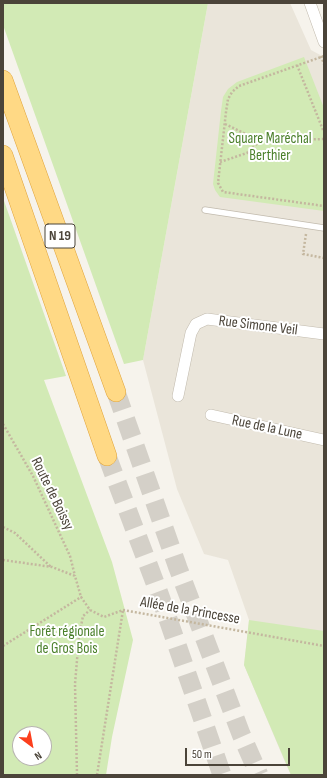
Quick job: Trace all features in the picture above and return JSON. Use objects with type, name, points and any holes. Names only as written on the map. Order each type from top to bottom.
[{"type":"highway","name":"N 19","points":[[3,80],[116,392]]},
{"type":"highway","name":"N 19","points":[[3,155],[107,456]]},
{"type":"street","points":[[310,3],[324,42]]},
{"type":"street","name":"Rue Simone Veil","points":[[178,396],[190,333],[196,324],[207,319],[324,334]]},
{"type":"street","name":"Rue de la Lune","points":[[211,415],[324,440]]},
{"type":"lane","points":[[205,210],[324,228]]},
{"type":"path","points":[[324,56],[239,86],[232,92],[228,99],[224,124],[218,183],[223,192],[324,206]]},
{"type":"path","points":[[298,65],[323,130]]},
{"type":"path","points":[[224,124],[260,141],[324,139]]},
{"type":"path","points":[[220,162],[247,153],[260,141]]},
{"type":"path","points":[[306,226],[303,254],[324,258]]},
{"type":"path","name":"Route de Boissy","points":[[3,424],[33,476],[70,556],[81,597],[90,610]]},
{"type":"path","points":[[3,527],[15,533],[52,568]]},
{"type":"path","points":[[3,560],[52,568],[75,576]]},
{"type":"path","points":[[3,646],[81,597]]},
{"type":"path","points":[[77,775],[75,684],[79,636],[83,616],[90,610],[104,617],[124,610]]},
{"type":"path","name":"Allée de la Princesse","points":[[97,775],[124,610],[324,646]]},
{"type":"shaded area","points":[[208,3],[290,3],[311,50],[324,57],[324,775],[291,775],[285,762],[244,665],[249,620],[228,560],[204,554],[177,489],[143,360]]},
{"type":"green space","points":[[3,3],[208,3],[143,360],[124,364],[3,25]]},
{"type":"green space","name":"Square Maréchal Berthier","points":[[304,57],[324,108],[324,211],[220,197],[213,184],[223,97],[228,89],[237,82]]},
{"type":"green space","name":"Forêt régionale de Gros Bois","points":[[3,198],[66,376],[44,380],[112,562],[133,640],[112,737],[106,775],[3,775]]},
{"type":"green space","points":[[249,620],[324,631],[324,775],[291,775],[244,665]]},
{"type":"tunnel","points":[[116,392],[178,568],[241,734],[259,775]]},
{"type":"tunnel","points":[[107,456],[160,596],[222,775]]}]
